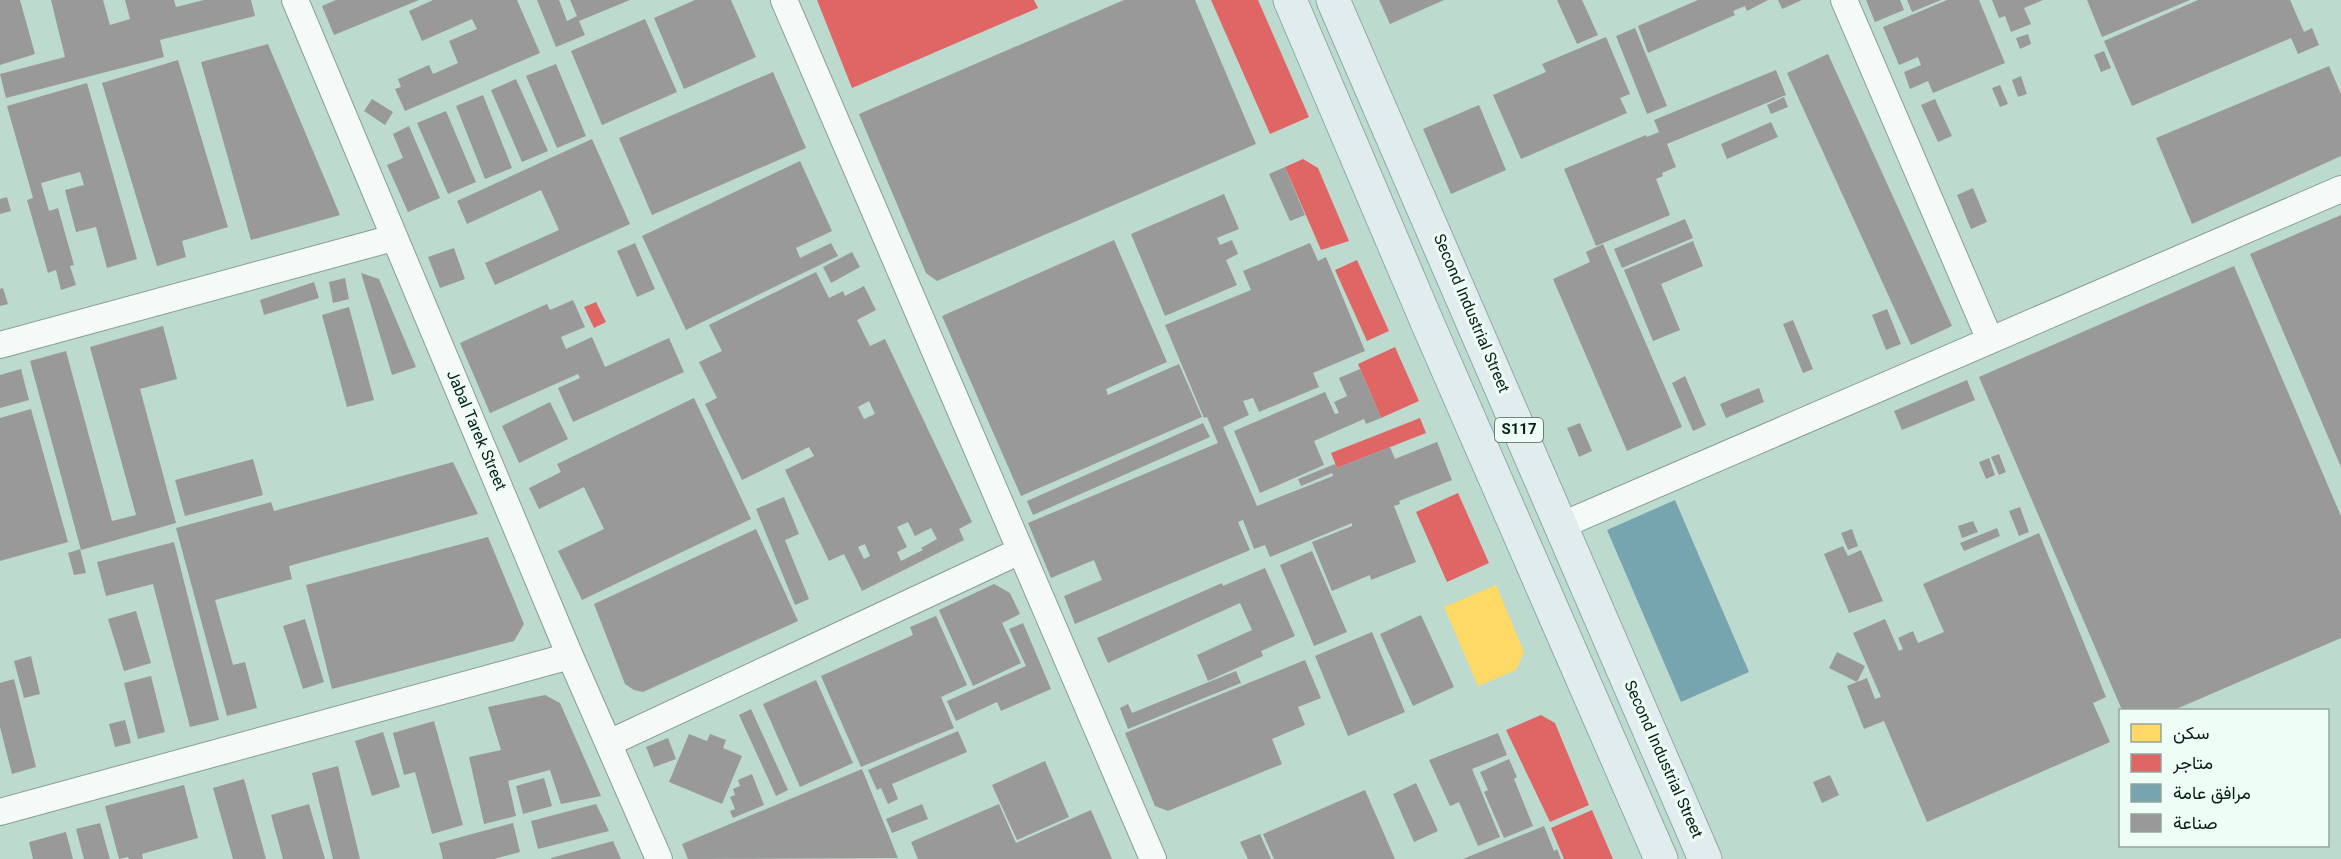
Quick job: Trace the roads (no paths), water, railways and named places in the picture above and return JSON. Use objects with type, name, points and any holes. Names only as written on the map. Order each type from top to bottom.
[{"type":"main road","name":"S117","points":[[1290,0],[1427,322],[1661,859]]},
{"type":"main road","name":"Second Industrial Street","points":[[1333,0],[1705,859]]},
{"type":"street","name":"Jabal Tarek Street","points":[[296,0],[393,238],[570,656],[659,859]]},
{"type":"street","points":[[784,0],[1153,859]]},
{"type":"street","points":[[1844,0],[1990,340]]},
{"type":"street","points":[[1560,526],[2341,189]]},
{"type":"street","points":[[0,345],[393,238]]},
{"type":"street","points":[[609,743],[1020,551]]},
{"type":"street","points":[[0,812],[570,656]]}]
